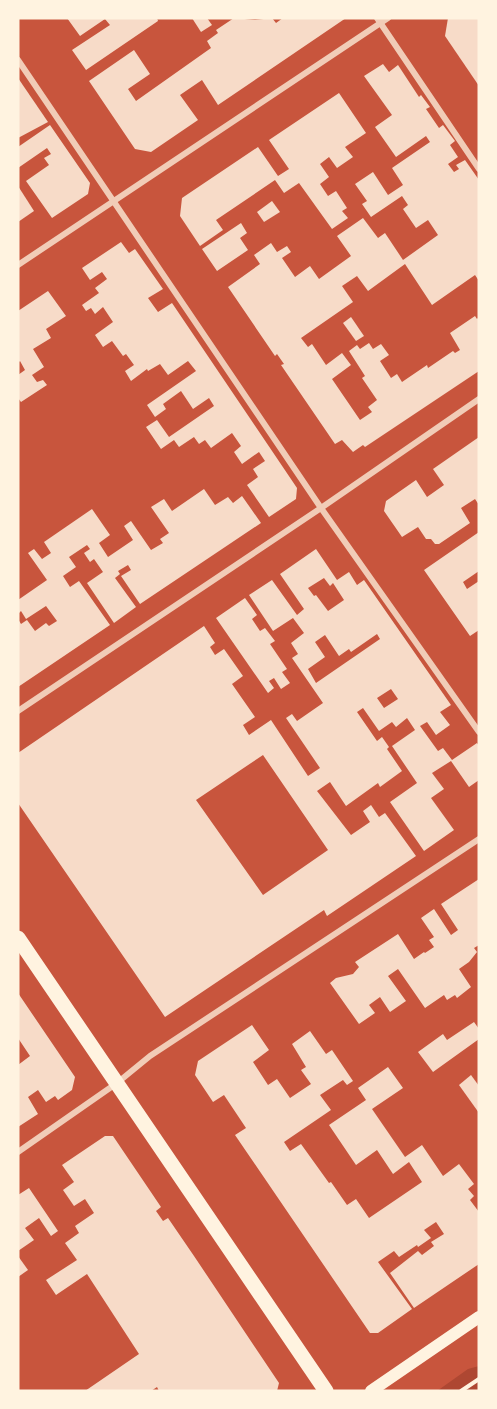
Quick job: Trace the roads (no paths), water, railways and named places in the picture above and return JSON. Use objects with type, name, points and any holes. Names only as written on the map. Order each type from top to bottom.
[{"type":"main road","points":[[18,938],[326,1391]]},
{"type":"main road","points":[[371,1391],[479,1317]]},
{"type":"street","points":[[18,265],[379,21],[388,18]]},
{"type":"street","points":[[379,21],[479,169]]},
{"type":"street","points":[[18,60],[321,508],[479,732]]},
{"type":"street","points":[[18,711],[479,399]]},
{"type":"street","points":[[18,1152],[117,1083],[150,1056],[479,839]]}]
